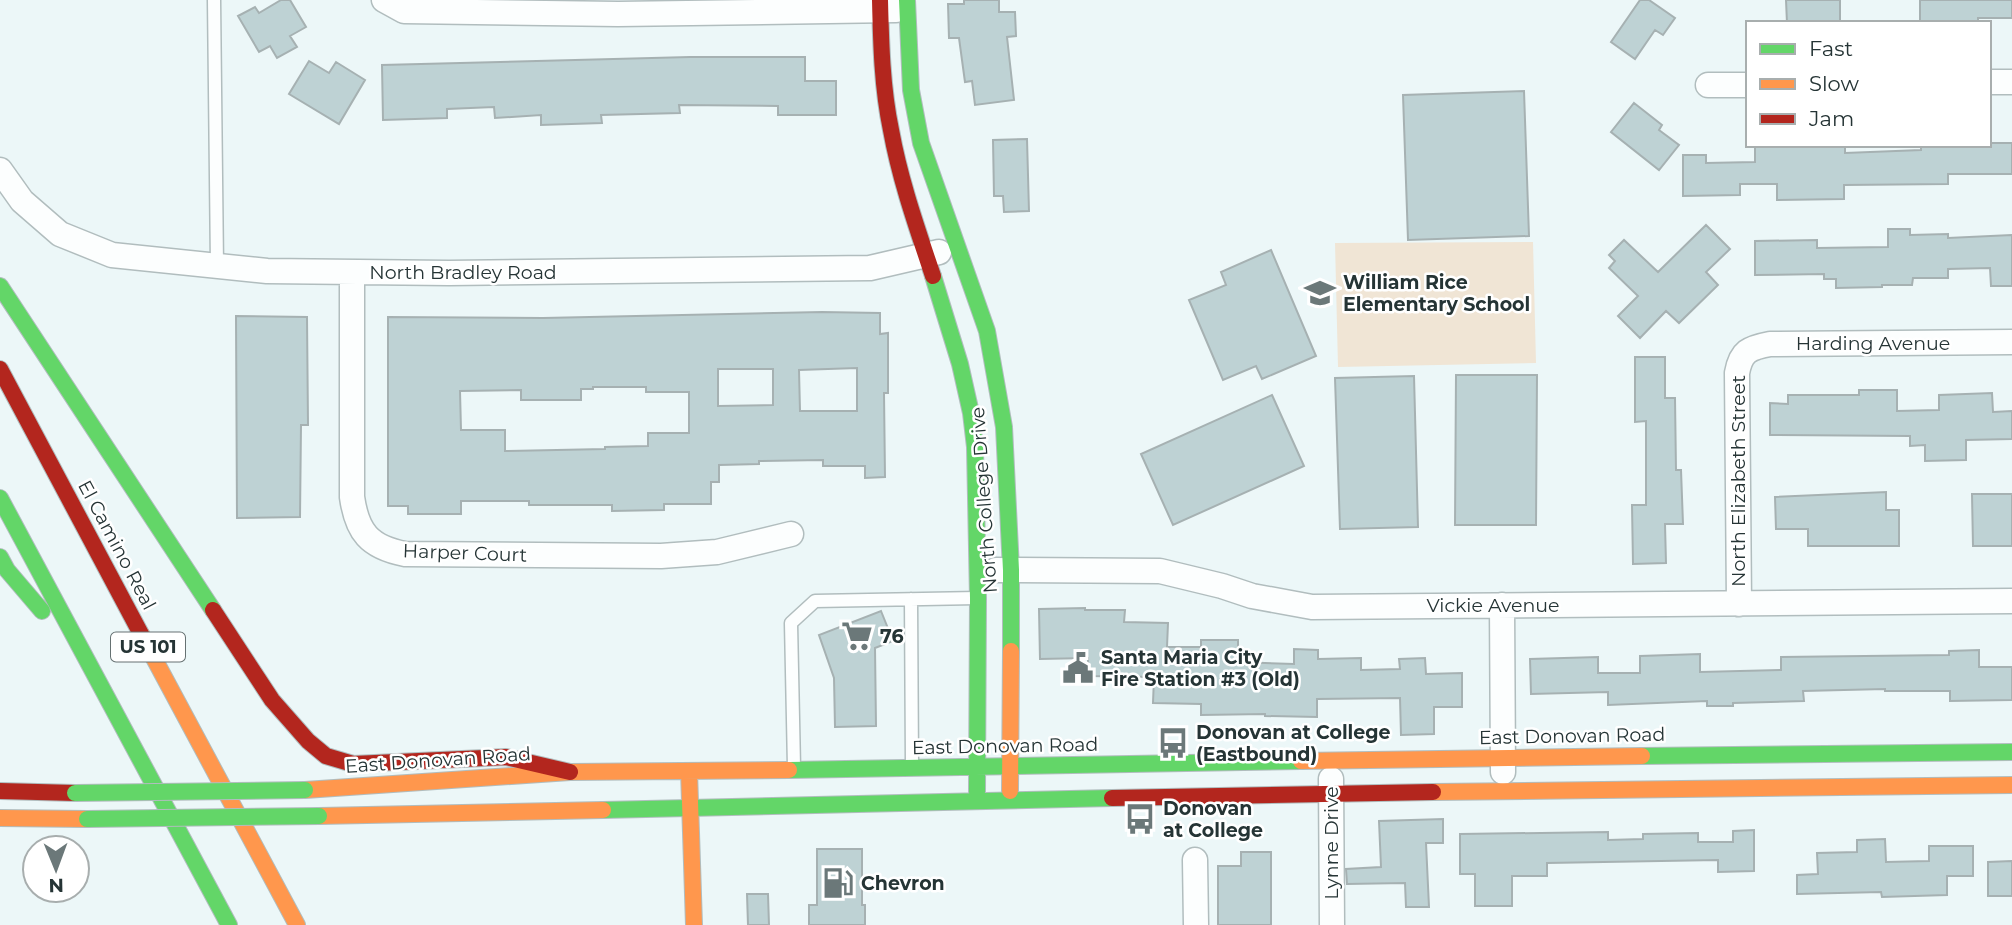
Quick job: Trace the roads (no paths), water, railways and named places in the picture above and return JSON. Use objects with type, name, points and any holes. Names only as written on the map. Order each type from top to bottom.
[{"type":"main road","name":"North College Drive","points":[[907,5],[911,90],[921,144],[987,331],[1004,427],[1012,570],[1010,801]]},
{"type":"main road","name":"North College Drive","points":[[880,6],[884,95],[892,135],[926,257],[955,341],[975,439],[978,570],[977,802]]},
{"type":"main road","points":[[0,286],[265,688],[308,741],[326,757],[353,764],[506,757],[570,772]]},
{"type":"main road","name":"El Camino Real","points":[[0,369],[297,925]]},
{"type":"main road","name":"US 101","points":[[0,498],[229,925]]},
{"type":"main road","points":[[0,557],[7,570],[90,668]]},
{"type":"main road","name":"East Donovan Road","points":[[0,791],[75,793],[305,790],[570,772],[1010,768],[1503,757],[2012,752]]},
{"type":"main road","points":[[689,771],[694,925]]},
{"type":"main road","points":[[0,818],[319,816],[1503,790],[2012,785]]},
{"type":"street","points":[[384,0],[404,11],[907,5]]},
{"type":"street","points":[[1991,82],[2012,82]]},
{"type":"street","points":[[1709,85],[1746,85]]},
{"type":"street","name":"North Bradley Road","points":[[0,170],[22,201],[60,234],[112,256],[267,271],[463,273],[870,268],[926,257],[956,246]]},
{"type":"street","name":"Harper Court","points":[[352,272],[352,497],[355,519],[368,538],[388,550],[405,554],[661,556],[717,552],[791,534]]},
{"type":"street","name":"Harding Avenue","points":[[1740,359],[1752,347],[1770,344],[2012,342]]},
{"type":"street","name":"North Elizabeth Street","points":[[1739,604],[1737,373],[1740,359]]},
{"type":"street","name":"Vickie Avenue","points":[[978,570],[1160,571],[1252,596],[1312,607],[2012,601]]},
{"type":"street","points":[[1502,605],[1503,790]]},
{"type":"street","name":"Lynne Drive","points":[[1331,762],[1332,925]]},
{"type":"street","points":[[1195,860],[1196,925]]},
{"type":"lane","points":[[215,0],[217,267]]},
{"type":"lane","points":[[794,770],[791,623],[815,601],[978,598]]},
{"type":"lane","points":[[911,599],[912,769]]},
{"type":"place","name":"William Rice Elementary School","points":[[1320,293]]},
{"type":"place","name":"76","points":[[857,636]]},
{"type":"place","name":"Santa Maria City Fire Station #3 (Old)","points":[[1078,668]]},
{"type":"place","name":"Donovan at College (Eastbound)","points":[[1173,743]]},
{"type":"place","name":"Donovan at College","points":[[1140,819]]},
{"type":"place","name":"Chevron","points":[[838,883]]}]
